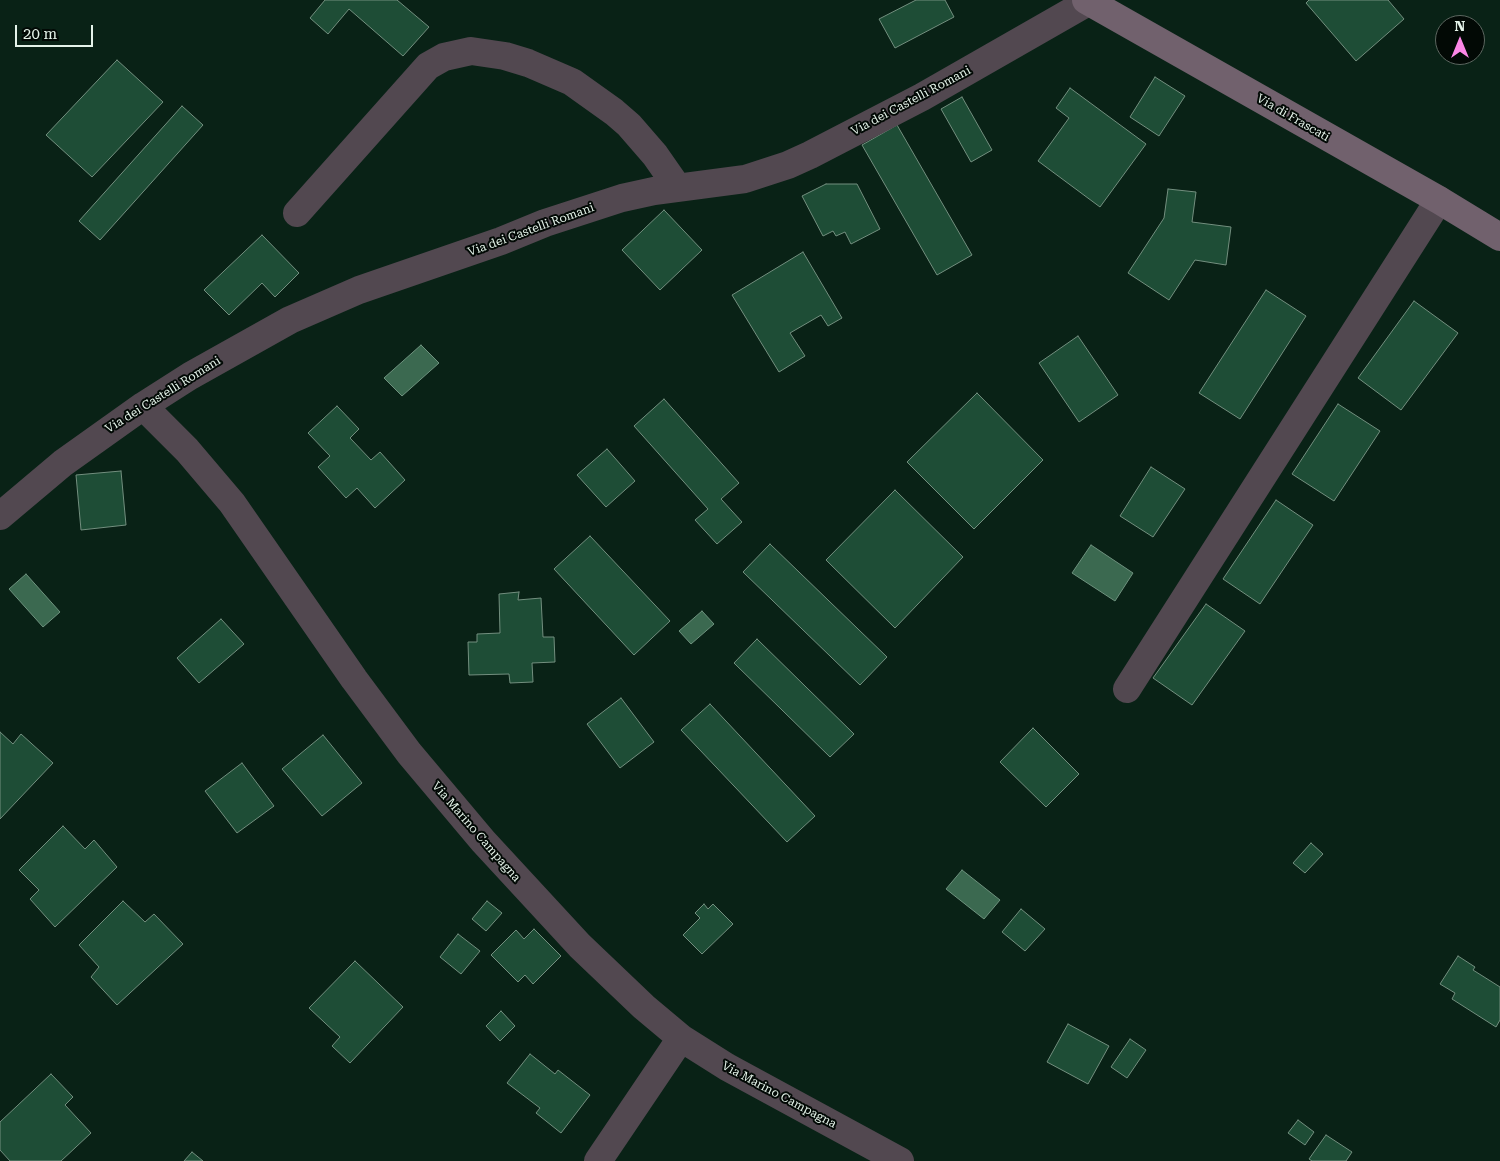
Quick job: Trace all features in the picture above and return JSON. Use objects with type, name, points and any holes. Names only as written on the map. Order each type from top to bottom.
[{"type":"main road","name":"Via di Frascati","points":[[1087,1],[1439,200],[1500,237]]},
{"type":"street","name":"Via dei Castelli Romani","points":[[0,516],[63,463],[143,406],[231,352],[290,320],[335,300],[622,198],[654,191],[745,179],[810,156],[922,97],[1087,1]]},
{"type":"street","points":[[297,214],[424,70],[444,57],[471,51],[528,63],[572,82],[629,125],[656,156],[678,188]]},
{"type":"street","points":[[1127,689],[1439,200]]},
{"type":"street","name":"Via Marino Campagna","points":[[143,406],[192,456],[232,503],[370,702],[409,753],[483,841],[580,946],[644,1007],[681,1038],[727,1067],[900,1161]]},
{"type":"street","points":[[598,1161],[681,1038]]},
{"type":"shaded area","points":[[421,345],[439,363],[402,396],[384,378]]},
{"type":"shaded area","points":[[1091,545],[1133,573],[1115,601],[1072,573]]},
{"type":"shaded area","points":[[26,574],[60,612],[43,627],[9,589]]},
{"type":"shaded area","points":[[702,611],[714,624],[691,644],[679,631]]},
{"type":"shaded area","points":[[962,870],[1000,900],[984,919],[946,889]]},
{"type":"building","points":[[325,0],[397,0],[429,27],[403,56],[349,9],[328,34],[310,18]]},
{"type":"building","points":[[916,0],[945,0],[954,17],[895,48],[879,19]]},
{"type":"building","points":[[1309,0],[1388,0],[1404,19],[1356,61],[1306,3]]},
{"type":"building","points":[[117,60],[163,102],[92,177],[46,135]]},
{"type":"building","points":[[1155,77],[1185,96],[1159,136],[1130,117]]},
{"type":"building","points":[[1070,88],[1146,144],[1100,207],[1038,161],[1069,118],[1056,108]]},
{"type":"building","points":[[962,97],[992,150],[971,162],[941,109]]},
{"type":"building","points":[[182,106],[203,125],[100,240],[79,221]]},
{"type":"building","points":[[897,125],[972,255],[937,275],[862,145]]},
{"type":"building","points":[[826,184],[857,184],[880,229],[851,244],[845,232],[836,236],[833,231],[823,236],[802,196]]},
{"type":"building","points":[[1168,189],[1196,192],[1192,222],[1231,227],[1226,265],[1195,260],[1169,300],[1128,273],[1164,218]]},
{"type":"building","points":[[664,210],[702,250],[660,290],[622,250]]},
{"type":"building","points":[[262,235],[299,273],[275,297],[262,283],[229,315],[204,290]]},
{"type":"building","points":[[803,252],[842,318],[828,326],[821,315],[790,333],[805,356],[779,372],[732,295]]},
{"type":"building","points":[[1266,290],[1306,316],[1240,419],[1199,393]]},
{"type":"building","points":[[1414,301],[1458,333],[1401,410],[1358,378]]},
{"type":"building","points":[[1078,336],[1118,395],[1079,422],[1039,363]]},
{"type":"building","points":[[977,393],[1043,460],[974,529],[907,462]]},
{"type":"building","points":[[664,399],[739,483],[721,499],[742,522],[717,544],[695,520],[708,509],[634,426]]},
{"type":"building","points":[[1338,404],[1380,431],[1334,501],[1292,474]]},
{"type":"building","points":[[337,406],[359,429],[350,438],[371,460],[380,452],[405,480],[375,508],[357,488],[346,498],[318,467],[330,456],[308,433]]},
{"type":"building","points":[[607,449],[635,481],[606,507],[577,475]]},
{"type":"building","points":[[1151,467],[1185,489],[1153,537],[1120,516]]},
{"type":"building","points":[[121,471],[126,525],[81,530],[76,475]]},
{"type":"building","points":[[895,490],[963,557],[895,628],[826,560]]},
{"type":"building","points":[[1276,500],[1313,525],[1260,604],[1223,579]]},
{"type":"building","points":[[590,536],[670,621],[634,655],[554,569]]},
{"type":"building","points":[[770,544],[887,657],[860,685],[743,572]]},
{"type":"building","points":[[519,592],[518,600],[541,598],[543,637],[554,637],[555,662],[532,663],[533,682],[510,683],[509,674],[469,675],[468,642],[477,642],[477,634],[500,633],[499,594]]},
{"type":"building","points":[[1206,604],[1245,631],[1192,705],[1153,678]]},
{"type":"building","points":[[221,619],[244,644],[199,683],[177,658]]},
{"type":"building","points":[[757,639],[854,734],[830,757],[734,663]]},
{"type":"building","points":[[621,698],[654,742],[620,768],[587,724]]},
{"type":"building","points":[[710,704],[815,816],[787,842],[681,730]]},
{"type":"building","points":[[1033,728],[1079,774],[1046,807],[1000,762]]},
{"type":"building","points":[[0,732],[13,744],[21,734],[53,763],[0,819]]},
{"type":"building","points":[[323,735],[362,783],[322,816],[282,769]]},
{"type":"building","points":[[242,763],[274,806],[237,833],[205,791]]},
{"type":"building","points":[[63,826],[85,849],[94,840],[117,867],[55,927],[30,899],[39,890],[19,870]]},
{"type":"building","points":[[1311,843],[1323,854],[1305,873],[1293,863]]},
{"type":"building","points":[[123,901],[145,922],[154,914],[183,944],[117,1005],[91,977],[99,967],[79,945]]},
{"type":"building","points":[[487,901],[502,913],[486,931],[472,919]]},
{"type":"building","points":[[704,904],[708,909],[713,904],[733,924],[702,954],[683,935],[700,918],[695,913]]},
{"type":"building","points":[[1021,909],[1045,929],[1025,951],[1002,932]]},
{"type":"building","points":[[534,929],[561,956],[533,984],[525,975],[518,982],[491,955],[516,930],[524,939]]},
{"type":"building","points":[[458,934],[480,951],[461,974],[440,957]]},
{"type":"building","points":[[1458,956],[1475,967],[1473,970],[1500,987],[1500,1020],[1496,1027],[1452,999],[1455,993],[1440,984]]},
{"type":"building","points":[[355,961],[403,1007],[350,1063],[332,1046],[340,1037],[309,1008]]},
{"type":"building","points":[[501,1011],[515,1026],[500,1041],[486,1026]]},
{"type":"building","points":[[1068,1024],[1109,1046],[1088,1084],[1047,1062]]},
{"type":"building","points":[[1130,1039],[1146,1050],[1127,1078],[1111,1067]]},
{"type":"building","points":[[530,1054],[555,1074],[558,1070],[590,1095],[561,1133],[536,1113],[540,1108],[507,1083]]},
{"type":"building","points":[[51,1074],[73,1097],[65,1105],[91,1133],[61,1161],[10,1161],[0,1150],[0,1122]]},
{"type":"building","points":[[1298,1120],[1314,1132],[1305,1145],[1288,1133]]},
{"type":"building","points":[[1326,1135],[1352,1152],[1346,1161],[1312,1161],[1309,1159]]},
{"type":"building","points":[[192,1152],[203,1161],[184,1161]]}]
